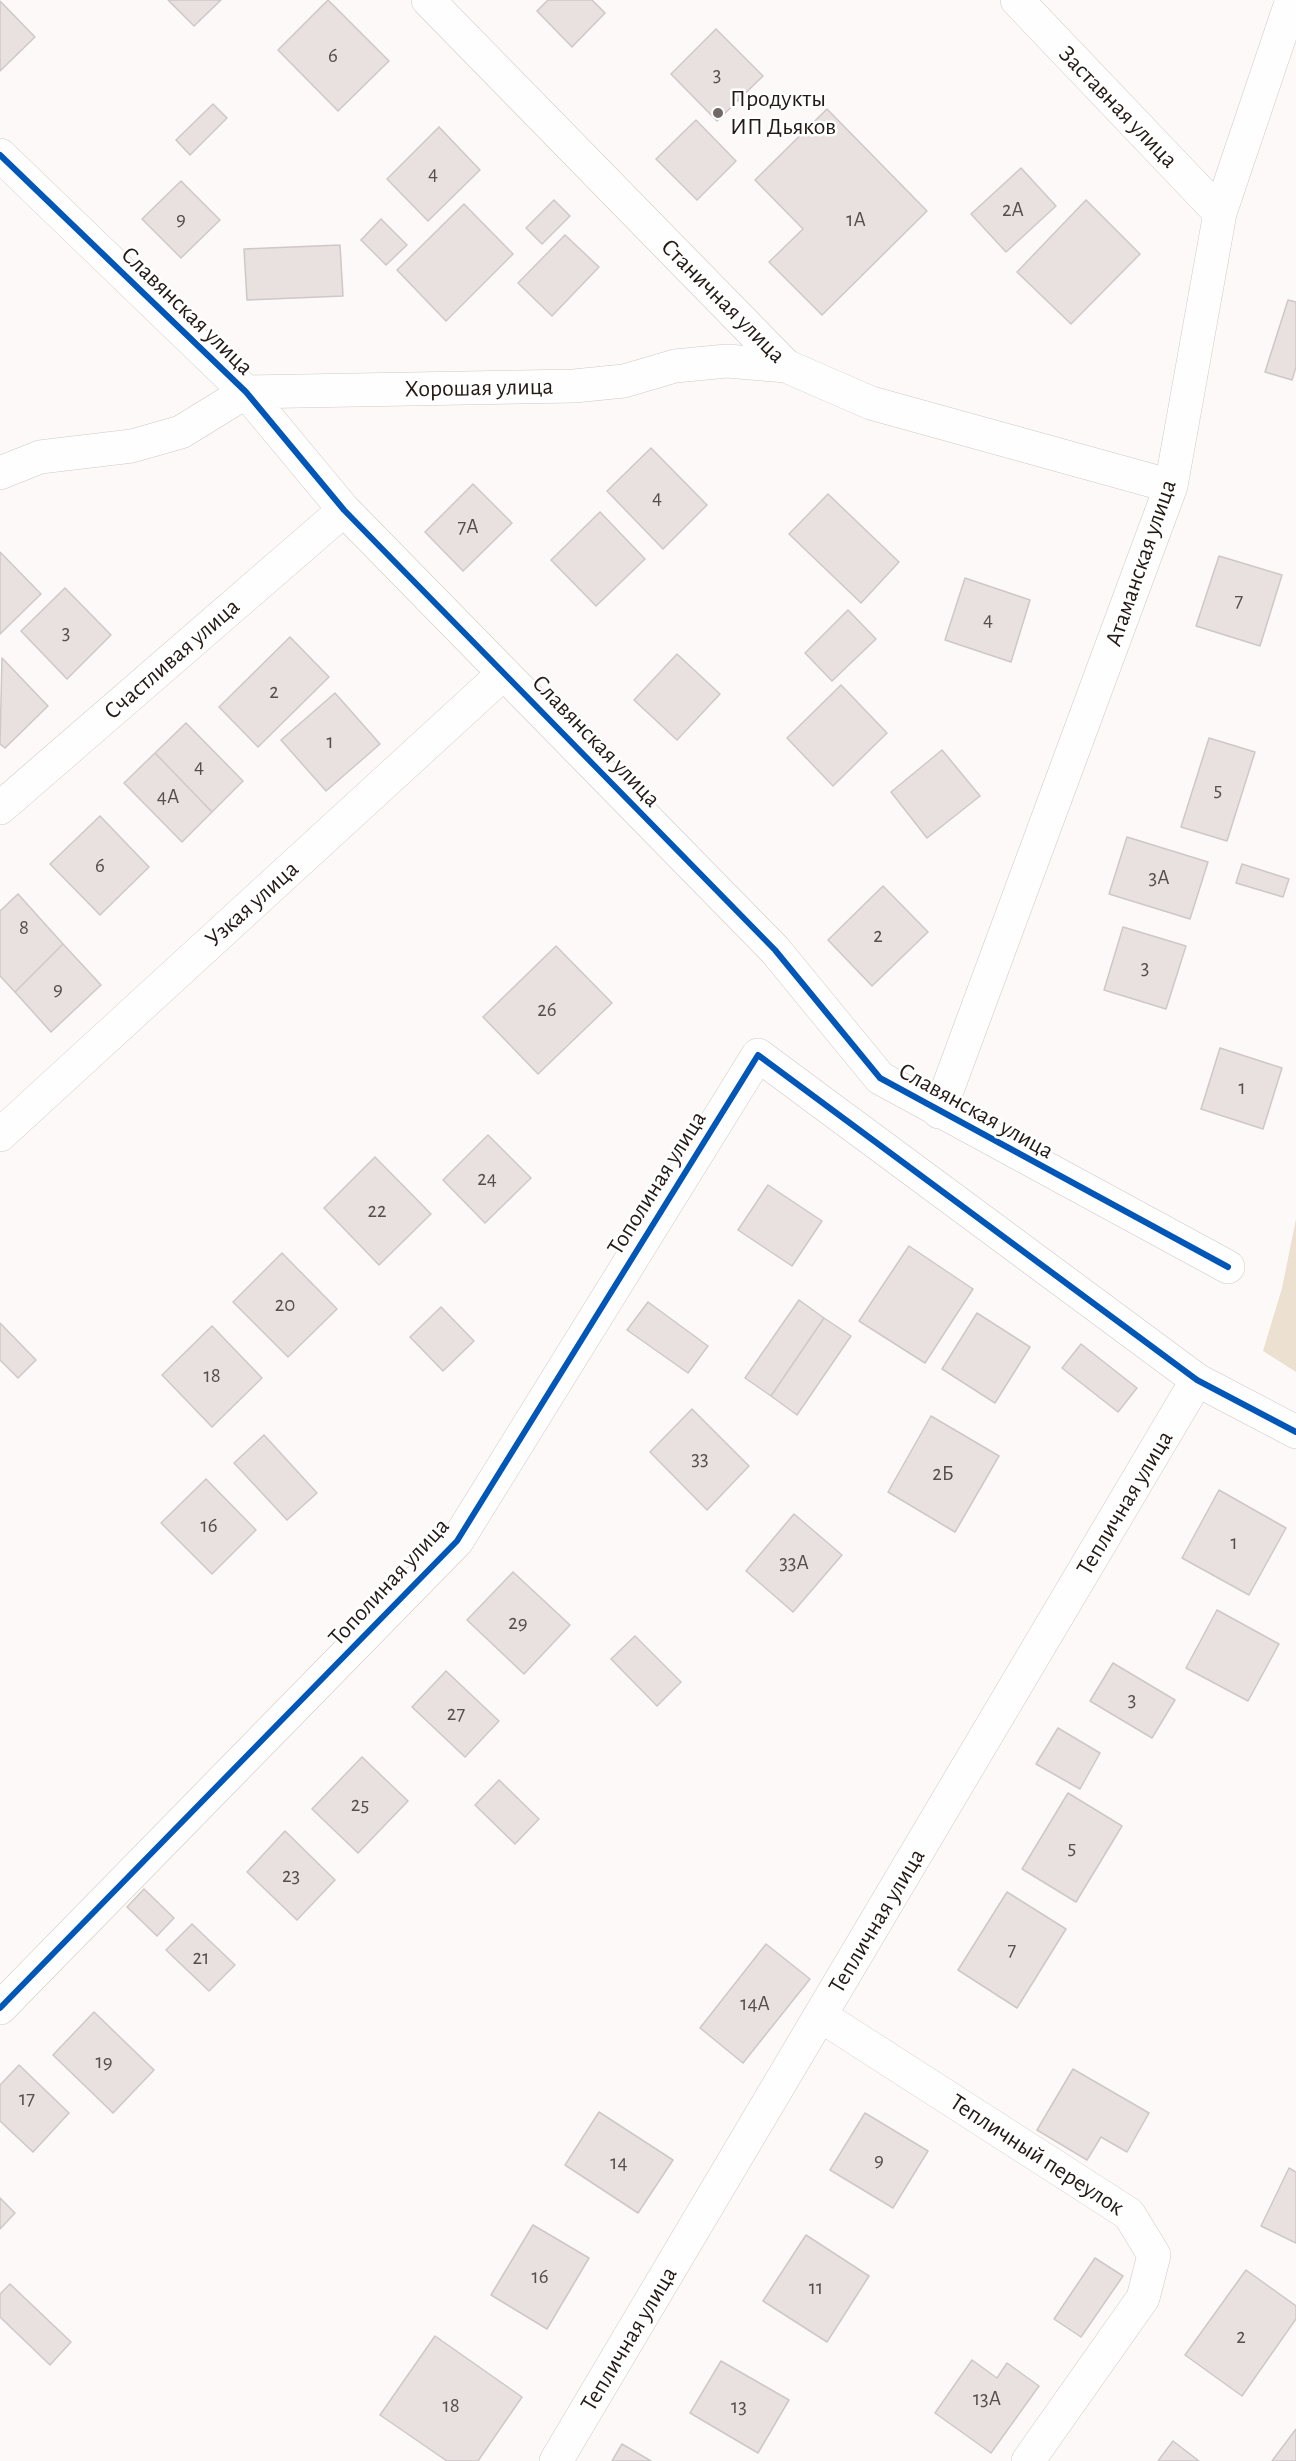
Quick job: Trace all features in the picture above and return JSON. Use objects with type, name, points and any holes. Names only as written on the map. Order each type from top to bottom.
[{"type":"street","name":"Станичная улица","points":[[428,0],[786,366],[871,403],[1171,486]]},
{"type":"street","name":"Заставная улица","points":[[1017,0],[1220,213]]},
{"type":"street","name":"Атаманская улица","points":[[939,1112],[1171,486],[1220,213],[1292,0]]},
{"type":"street","name":"Славянская улица","points":[[0,155],[246,392],[344,510],[775,950],[880,1078],[1228,1267]]},
{"type":"street","name":"Хорошая улица","points":[[246,392],[574,386],[624,381],[675,366],[727,361],[786,366]]},
{"type":"street","points":[[0,473],[40,457],[132,447],[181,432],[246,392]]},
{"type":"street","name":"Счастливая улица","points":[[0,808],[344,510]]},
{"type":"street","name":"Узкая улица","points":[[0,1135],[504,673]]},
{"type":"street","name":"Тополиная улица","points":[[0,2008],[457,1541],[758,1054],[1197,1380]]},
{"type":"street","points":[[1197,1380],[1296,1432]]},
{"type":"street","name":"Тепличная улица","points":[[556,2461],[822,2016],[1197,1380]]},
{"type":"street","name":"Тепличный переулок","points":[[822,2016],[1129,2214],[1154,2255],[1143,2298],[1029,2461]]},
{"type":"shaded area","points":[[1296,1219],[1296,1372],[1263,1351],[1282,1288]]},
{"type":"building","points":[[168,0],[221,0],[194,26]]},
{"type":"building","points":[[328,0],[389,61],[338,111],[278,50]]},
{"type":"building","points":[[548,0],[592,0],[605,13],[572,47],[537,11]]},
{"type":"building","points":[[0,1],[35,37],[0,71]]},
{"type":"building","points":[[716,29],[763,76],[717,121],[671,74]]},
{"type":"building","points":[[213,104],[227,118],[190,155],[176,140]]},
{"type":"building","points":[[827,109],[927,211],[822,315],[769,262],[803,229],[755,180]]},
{"type":"building","points":[[696,120],[736,161],[697,200],[656,159]]},
{"type":"building","points":[[439,127],[480,170],[428,221],[387,179]]},
{"type":"building","points":[[1021,168],[1056,206],[1006,252],[971,214]]},
{"type":"building","points":[[181,181],[220,220],[181,258],[142,219]]},
{"type":"building","points":[[554,200],[570,216],[542,244],[526,228]]},
{"type":"building","points":[[1086,200],[1140,254],[1071,324],[1017,272]]},
{"type":"building","points":[[464,204],[513,254],[446,321],[397,270]]},
{"type":"building","points":[[381,219],[407,245],[386,265],[361,240]]},
{"type":"building","points":[[565,235],[599,267],[552,316],[518,283]]},
{"type":"building","points":[[340,245],[343,296],[247,300],[244,249]]},
{"type":"building","points":[[1288,300],[1296,302],[1296,367],[1292,380],[1265,372]]},
{"type":"building","points":[[651,448],[707,505],[663,549],[607,491]]},
{"type":"building","points":[[473,484],[512,523],[463,571],[425,532]]},
{"type":"building","points":[[828,494],[899,562],[861,603],[789,534]]},
{"type":"building","points":[[600,512],[645,559],[596,606],[551,560]]},
{"type":"building","points":[[0,552],[41,594],[0,634]]},
{"type":"building","points":[[1219,556],[1282,575],[1260,646],[1196,626]]},
{"type":"building","points":[[965,578],[1030,600],[1011,662],[945,640]]},
{"type":"building","points":[[65,588],[111,635],[67,679],[21,631]]},
{"type":"building","points":[[848,610],[876,639],[832,681],[805,653]]},
{"type":"building","points":[[290,637],[329,677],[258,747],[219,707]]},
{"type":"building","points":[[677,654],[720,694],[677,740],[634,700]]},
{"type":"building","points":[[2,658],[48,706],[5,748],[0,744]]},
{"type":"building","points":[[841,685],[887,733],[833,786],[787,738]]},
{"type":"building","points":[[335,693],[380,744],[326,791],[281,740]]},
{"type":"building","points":[[186,723],[243,781],[212,812],[155,753]]},
{"type":"building","points":[[1209,738],[1255,752],[1227,841],[1181,827]]},
{"type":"building","points":[[942,750],[980,796],[927,838],[891,792]]},
{"type":"building","points":[[155,753],[212,812],[182,842],[124,783]]},
{"type":"building","points":[[100,816],[149,867],[100,915],[50,864]]},
{"type":"building","points":[[1127,837],[1208,862],[1190,919],[1109,894]]},
{"type":"building","points":[[1242,864],[1289,879],[1283,897],[1236,883]]},
{"type":"building","points":[[883,886],[928,932],[872,986],[828,940]]},
{"type":"building","points":[[18,894],[63,944],[15,992],[0,976],[0,911]]},
{"type":"building","points":[[1123,927],[1186,946],[1166,1009],[1104,990]]},
{"type":"building","points":[[63,944],[101,985],[51,1032],[15,992]]},
{"type":"building","points":[[556,946],[612,1003],[538,1074],[483,1017]]},
{"type":"building","points":[[1220,1048],[1282,1068],[1263,1129],[1201,1109]]},
{"type":"building","points":[[488,1135],[531,1178],[485,1223],[443,1180]]},
{"type":"building","points":[[375,1157],[431,1214],[379,1265],[324,1208]]},
{"type":"building","points":[[768,1185],[822,1221],[792,1266],[738,1230]]},
{"type":"building","points":[[909,1246],[973,1289],[925,1363],[859,1321]]},
{"type":"building","points":[[282,1253],[337,1309],[288,1357],[233,1302]]},
{"type":"building","points":[[799,1300],[824,1318],[771,1396],[745,1378]]},
{"type":"building","points":[[648,1302],[708,1346],[688,1373],[627,1330]]},
{"type":"building","points":[[441,1307],[474,1341],[443,1371],[410,1337]]},
{"type":"building","points":[[977,1313],[1030,1347],[995,1403],[942,1369]]},
{"type":"building","points":[[824,1318],[851,1336],[797,1415],[771,1396]]},
{"type":"building","points":[[0,1323],[36,1360],[18,1378],[0,1360]]},
{"type":"building","points":[[212,1326],[262,1378],[212,1427],[162,1375]]},
{"type":"building","points":[[1081,1344],[1137,1388],[1118,1412],[1062,1368]]},
{"type":"building","points":[[692,1409],[749,1466],[707,1510],[650,1452]]},
{"type":"building","points":[[931,1416],[999,1456],[955,1532],[888,1492]]},
{"type":"building","points":[[264,1435],[317,1493],[287,1520],[234,1463]]},
{"type":"building","points":[[206,1479],[256,1530],[212,1574],[161,1523]]},
{"type":"building","points":[[1219,1490],[1286,1528],[1249,1595],[1182,1558]]},
{"type":"building","points":[[794,1514],[842,1555],[793,1612],[746,1571]]},
{"type":"building","points":[[513,1572],[570,1625],[524,1674],[467,1620]]},
{"type":"building","points":[[1217,1610],[1279,1644],[1248,1701],[1186,1668]]},
{"type":"building","points":[[635,1636],[681,1682],[657,1706],[611,1659]]},
{"type":"building","points":[[1113,1663],[1175,1700],[1152,1738],[1090,1701]]},
{"type":"building","points":[[446,1671],[499,1721],[465,1757],[412,1707]]},
{"type":"building","points":[[1058,1728],[1100,1753],[1080,1789],[1036,1764]]},
{"type":"building","points":[[362,1757],[408,1801],[358,1853],[312,1809]]},
{"type":"building","points":[[499,1780],[539,1819],[515,1844],[475,1805]]},
{"type":"building","points":[[1068,1793],[1122,1826],[1076,1902],[1022,1869]]},
{"type":"building","points":[[285,1831],[335,1880],[297,1920],[247,1872]]},
{"type":"building","points":[[144,1889],[174,1918],[157,1936],[127,1907]]},
{"type":"building","points":[[1007,1892],[1066,1929],[1017,2008],[958,1970]]},
{"type":"building","points":[[192,1924],[235,1965],[209,1991],[166,1950]]},
{"type":"building","points":[[766,1944],[810,1979],[743,2063],[700,2028]]},
{"type":"building","points":[[94,2012],[154,2070],[113,2113],[53,2055]]},
{"type":"building","points":[[19,2065],[69,2113],[33,2152],[0,2121],[0,2085]]},
{"type":"building","points":[[1073,2069],[1149,2113],[1127,2152],[1101,2137],[1087,2160],[1037,2130]]},
{"type":"building","points":[[599,2112],[673,2160],[638,2213],[565,2165]]},
{"type":"building","points":[[865,2113],[928,2151],[893,2208],[830,2170]]},
{"type":"building","points":[[1289,2168],[1296,2172],[1296,2243],[1261,2226]]},
{"type":"building","points":[[0,2198],[15,2213],[0,2229]]},
{"type":"building","points":[[533,2225],[589,2258],[547,2329],[491,2295]]},
{"type":"building","points":[[806,2235],[869,2276],[827,2342],[763,2301]]},
{"type":"building","points":[[1095,2258],[1123,2276],[1081,2337],[1054,2319]]},
{"type":"building","points":[[1246,2270],[1296,2306],[1296,2319],[1242,2396],[1185,2355]]},
{"type":"building","points":[[10,2284],[71,2342],[50,2365],[0,2317],[0,2294]]},
{"type":"building","points":[[435,2336],[522,2397],[478,2461],[447,2461],[380,2415]]},
{"type":"building","points":[[972,2360],[997,2378],[1007,2363],[1039,2386],[991,2453],[935,2413]]},
{"type":"building","points":[[721,2361],[789,2400],[758,2453],[690,2413]]},
{"type":"building","points":[[1296,2429],[1296,2461],[1272,2461]]},
{"type":"building","points":[[1173,2441],[1199,2461],[1158,2461]]},
{"type":"building","points":[[622,2444],[651,2461],[612,2461]]},
{"type":"cycle path","points":[[0,155],[246,392],[344,510],[775,950],[880,1078],[1228,1267]]},
{"type":"cycle path","points":[[0,2008],[457,1541],[758,1055],[1197,1380],[1296,1432]]},
{"type":"place","name":"Продукты ИП Дьяков","points":[[718,113]]}]
